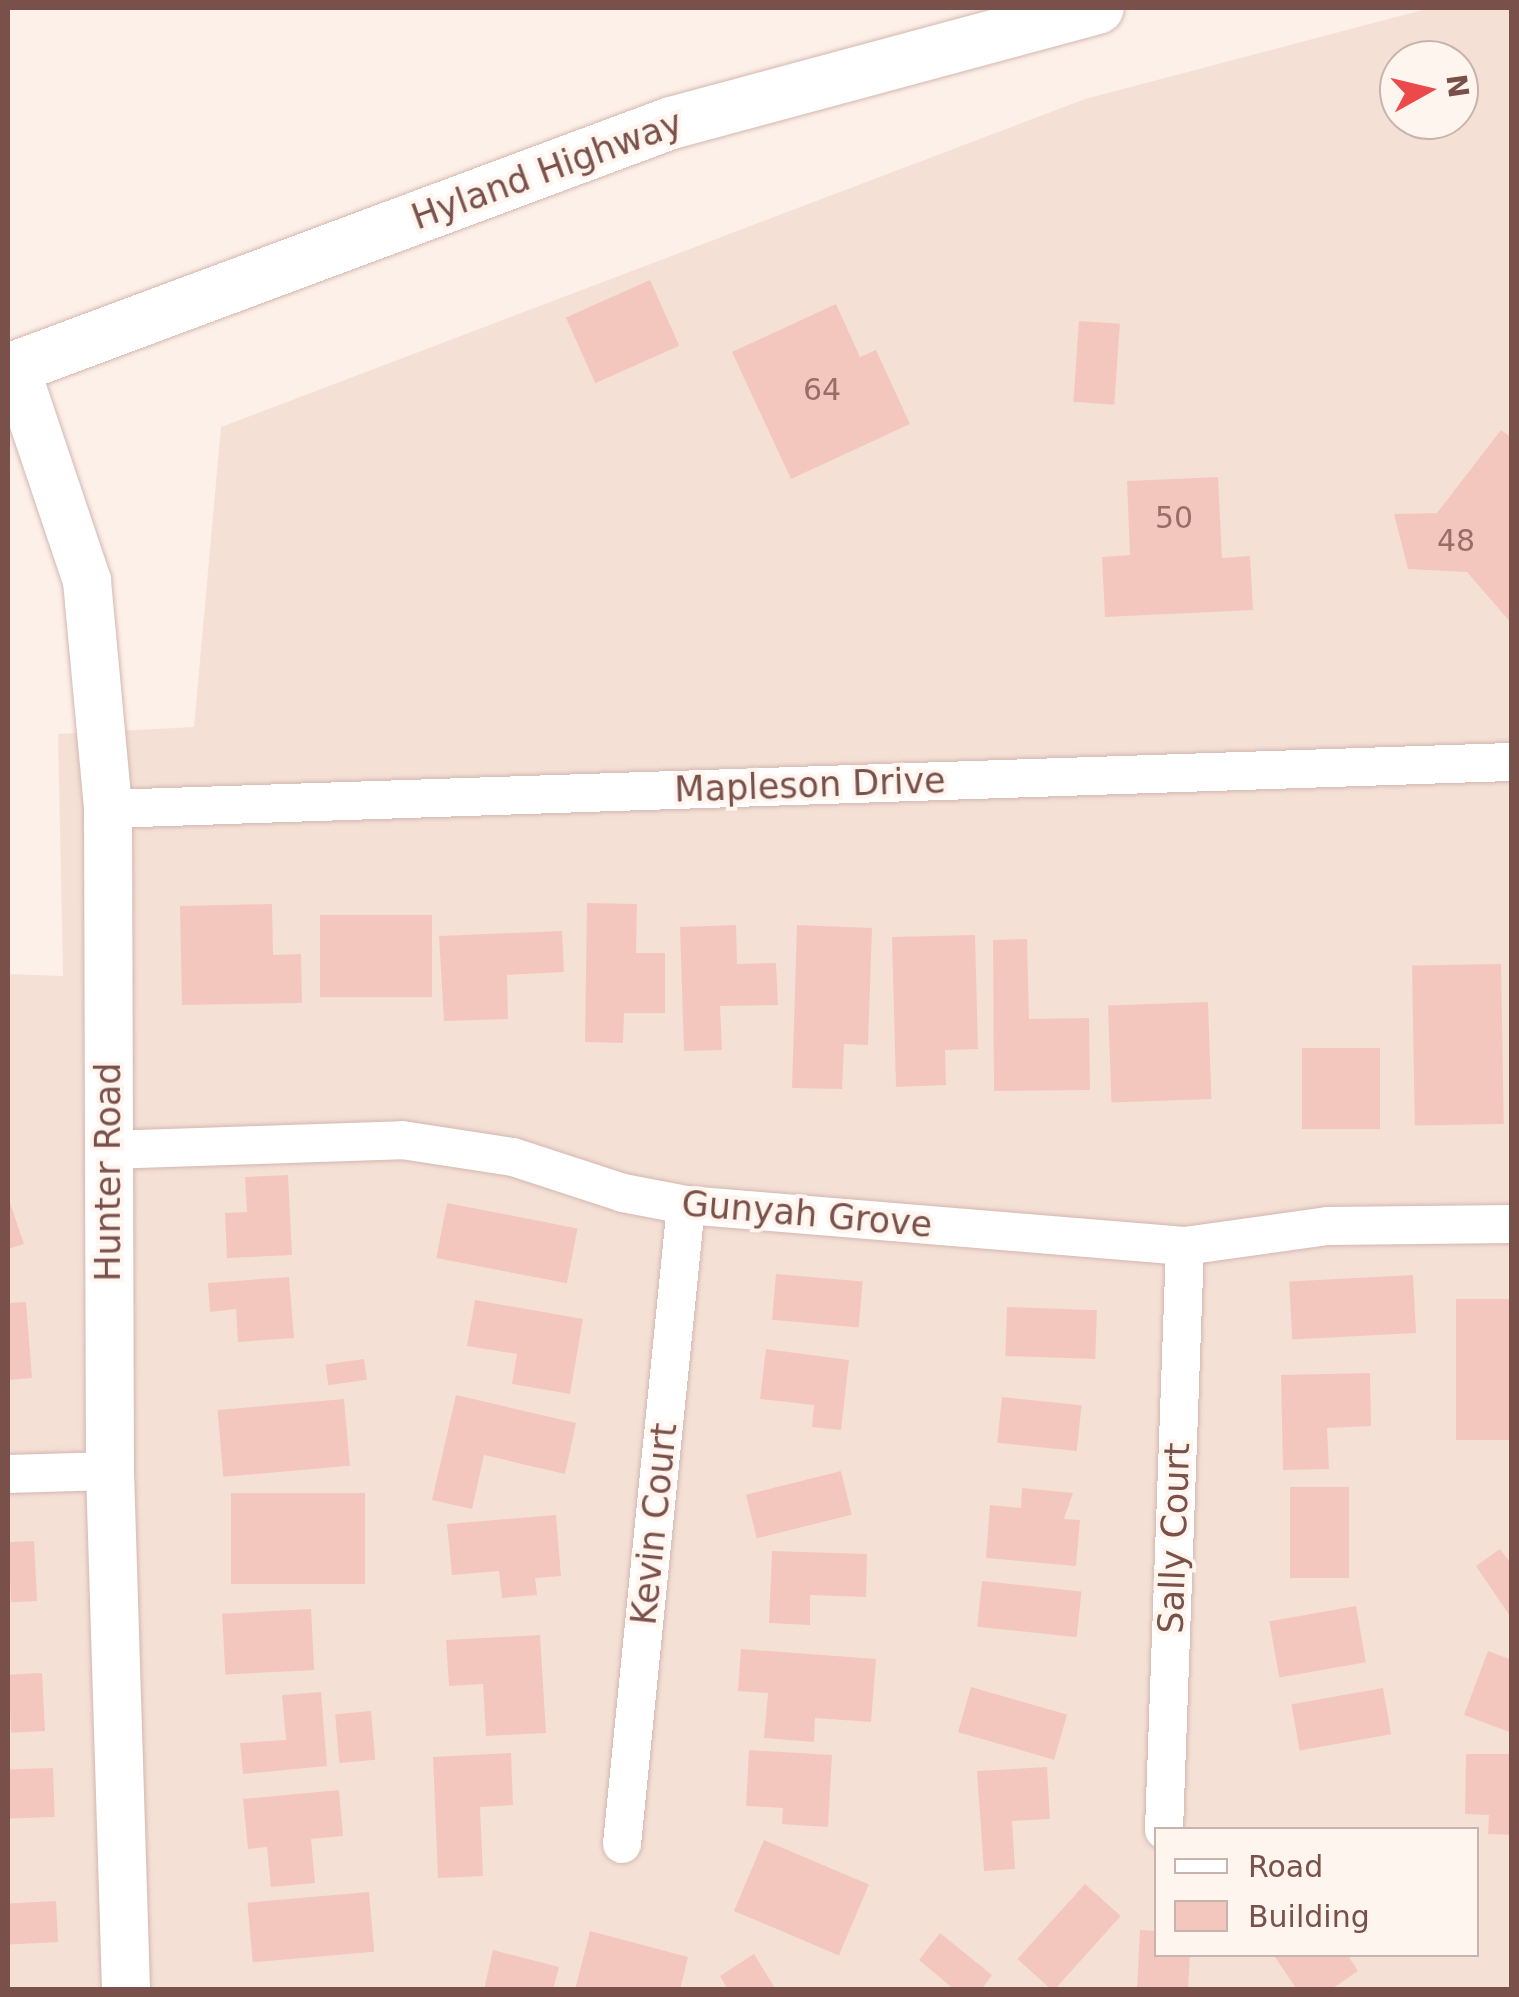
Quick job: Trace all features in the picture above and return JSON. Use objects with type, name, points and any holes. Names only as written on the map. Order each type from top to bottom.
[{"type":"main road","name":"Hyland Highway","points":[[11,368],[671,123],[1098,8]]},
{"type":"street","name":"Hunter Road","points":[[11,368],[87,581],[108,809],[110,1471],[126,1990]]},
{"type":"street","name":"Mapleson Drive","points":[[108,809],[1512,762]]},
{"type":"street","name":"Gunyah Grove","points":[[107,1150],[402,1140],[512,1157],[623,1193],[686,1205],[1185,1246],[1328,1226],[1512,1224]]},
{"type":"street","name":"Kevin Court","points":[[622,1844],[686,1205]]},
{"type":"street","name":"Sally Court","points":[[1164,1827],[1185,1246]]},
{"type":"street","points":[[8,1474],[110,1471]]},
{"type":"shaded area","points":[[1430,8],[1511,8],[1511,1989],[8,1989],[8,974],[63,976],[58,734],[194,727],[221,427],[1085,99]]},
{"type":"building","points":[[650,280],[679,346],[595,383],[566,317]]},
{"type":"building","points":[[836,304],[860,357],[876,350],[910,424],[791,479],[732,352]]},
{"type":"building","points":[[1079,321],[1120,324],[1114,405],[1073,402]]},
{"type":"building","points":[[1501,430],[1512,438],[1512,624],[1467,572],[1408,569],[1394,514],[1437,513]]},
{"type":"building","points":[[1218,477],[1222,558],[1250,556],[1253,610],[1105,617],[1102,557],[1130,555],[1127,481]]},
{"type":"building","points":[[587,903],[637,904],[636,953],[665,953],[665,1013],[624,1013],[623,1043],[585,1042]]},
{"type":"building","points":[[272,904],[273,955],[301,954],[302,1003],[182,1005],[180,906]]},
{"type":"building","points":[[320,915],[432,915],[432,997],[320,997]]},
{"type":"building","points":[[736,925],[737,964],[776,963],[778,1005],[720,1006],[722,1050],[684,1051],[680,927]]},
{"type":"building","points":[[797,925],[872,928],[868,1045],[844,1044],[842,1089],[792,1088]]},
{"type":"building","points":[[562,931],[564,972],[507,975],[508,1019],[444,1021],[439,936]]},
{"type":"building","points":[[975,935],[978,1049],[945,1050],[946,1085],[896,1087],[892,937]]},
{"type":"building","points":[[1027,939],[1029,1019],[1089,1018],[1090,1090],[994,1091],[993,940]]},
{"type":"building","points":[[1501,964],[1504,1124],[1415,1126],[1412,966]]},
{"type":"building","points":[[1208,1002],[1211,1099],[1111,1102],[1108,1005]]},
{"type":"building","points":[[1302,1048],[1380,1048],[1380,1129],[1302,1129]]},
{"type":"building","points":[[288,1175],[292,1255],[227,1258],[225,1213],[247,1212],[245,1177]]},
{"type":"building","points":[[8,1197],[24,1244],[8,1249]]},
{"type":"building","points":[[447,1203],[578,1228],[567,1283],[436,1258]]},
{"type":"building","points":[[776,1274],[863,1282],[859,1327],[772,1320]]},
{"type":"building","points":[[1413,1275],[1416,1333],[1292,1339],[1289,1281]]},
{"type":"building","points":[[289,1277],[294,1338],[238,1342],[236,1309],[210,1312],[208,1283]]},
{"type":"building","points":[[1456,1299],[1512,1299],[1512,1440],[1456,1440]]},
{"type":"building","points":[[475,1300],[583,1319],[570,1394],[512,1384],[517,1354],[467,1346]]},
{"type":"building","points":[[26,1302],[32,1378],[8,1380],[8,1303]]},
{"type":"building","points":[[1007,1307],[1097,1310],[1095,1359],[1005,1356]]},
{"type":"building","points":[[766,1349],[849,1360],[841,1430],[812,1427],[814,1405],[760,1399]]},
{"type":"building","points":[[364,1359],[367,1380],[328,1385],[325,1364]]},
{"type":"building","points":[[1370,1373],[1371,1426],[1327,1428],[1329,1469],[1283,1470],[1281,1375]]},
{"type":"building","points":[[456,1395],[576,1423],[565,1474],[484,1455],[472,1509],[432,1500]]},
{"type":"building","points":[[1002,1397],[1082,1405],[1077,1451],[997,1443]]},
{"type":"building","points":[[344,1399],[350,1466],[223,1477],[217,1410]]},
{"type":"building","points":[[841,1471],[852,1515],[757,1538],[746,1495]]},
{"type":"building","points":[[1290,1487],[1349,1487],[1349,1578],[1290,1578]]},
{"type":"building","points":[[1022,1488],[1073,1493],[1064,1519],[1080,1520],[1076,1566],[986,1558],[990,1505],[1021,1508]]},
{"type":"building","points":[[231,1493],[365,1493],[365,1584],[231,1584]]},
{"type":"building","points":[[556,1515],[561,1576],[535,1578],[537,1595],[502,1598],[499,1571],[452,1575],[447,1524]]},
{"type":"building","points":[[34,1541],[37,1601],[11,1602],[8,1542]]},
{"type":"building","points":[[1500,1549],[1512,1565],[1512,1619],[1476,1566]]},
{"type":"building","points":[[772,1551],[867,1554],[866,1597],[810,1595],[810,1625],[769,1623]]},
{"type":"building","points":[[982,1581],[1081,1591],[1077,1637],[977,1627]]},
{"type":"building","points":[[1356,1606],[1366,1662],[1279,1677],[1269,1621]]},
{"type":"building","points":[[311,1609],[314,1670],[225,1675],[222,1614]]},
{"type":"building","points":[[540,1635],[546,1733],[486,1736],[483,1684],[449,1686],[446,1640]]},
{"type":"building","points":[[741,1649],[876,1659],[871,1722],[815,1718],[814,1742],[764,1738],[768,1693],[738,1691]]},
{"type":"building","points":[[1488,1651],[1512,1660],[1512,1733],[1464,1715]]},
{"type":"building","points":[[42,1673],[45,1731],[11,1733],[8,1675]]},
{"type":"building","points":[[971,1687],[1067,1715],[1054,1760],[958,1732]]},
{"type":"building","points":[[1383,1688],[1391,1734],[1300,1750],[1291,1704]]},
{"type":"building","points":[[321,1692],[327,1766],[243,1774],[240,1743],[286,1740],[282,1695]]},
{"type":"building","points":[[371,1711],[375,1760],[339,1763],[335,1714]]},
{"type":"building","points":[[749,1750],[832,1755],[828,1827],[782,1824],[783,1808],[746,1806]]},
{"type":"building","points":[[511,1753],[513,1805],[480,1807],[483,1876],[438,1878],[433,1757]]},
{"type":"building","points":[[1466,1754],[1512,1754],[1512,1835],[1488,1834],[1489,1815],[1465,1814]]},
{"type":"building","points":[[1047,1767],[1050,1819],[1012,1821],[1015,1869],[984,1871],[977,1771]]},
{"type":"building","points":[[53,1768],[55,1817],[10,1819],[8,1770]]},
{"type":"building","points":[[339,1790],[343,1836],[311,1839],[315,1883],[271,1887],[267,1847],[248,1849],[243,1799]]},
{"type":"building","points":[[764,1840],[869,1885],[839,1955],[734,1911]]},
{"type":"building","points":[[1085,1884],[1121,1916],[1054,1990],[1017,1959]]},
{"type":"building","points":[[369,1892],[374,1952],[253,1962],[247,1903]]},
{"type":"building","points":[[56,1901],[58,1942],[10,1944],[8,1904]]},
{"type":"building","points":[[1140,1930],[1154,1931],[1154,1957],[1190,1957],[1188,1990],[1137,1990]]},
{"type":"building","points":[[590,1931],[688,1957],[680,1990],[575,1990]]},
{"type":"building","points":[[940,1933],[992,1975],[981,1990],[955,1990],[919,1960]]},
{"type":"building","points":[[493,1950],[559,1967],[553,1990],[484,1990]]},
{"type":"building","points":[[754,1954],[776,1990],[728,1990],[720,1976]]},
{"type":"building","points":[[1275,1957],[1349,1957],[1358,1971],[1330,1990],[1297,1990]]}]
